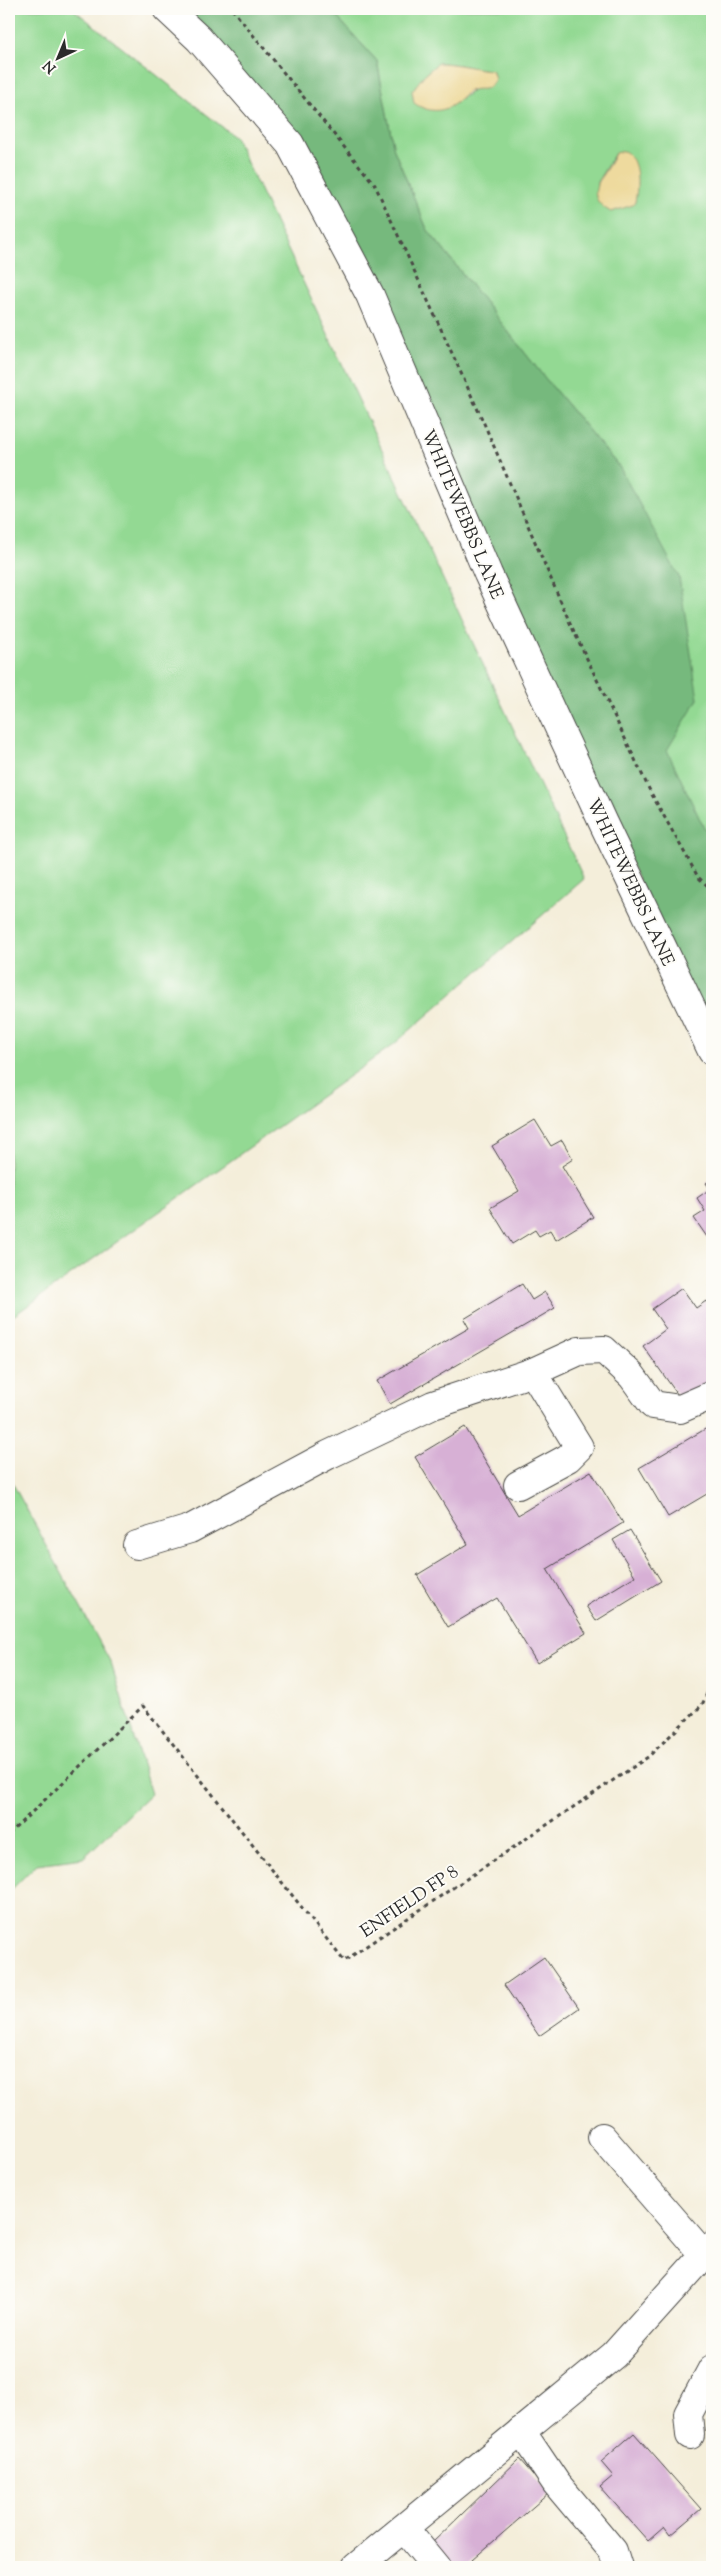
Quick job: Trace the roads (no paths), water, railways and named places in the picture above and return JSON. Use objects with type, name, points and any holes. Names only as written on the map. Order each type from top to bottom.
[{"type":"street","name":"WHITEWEBBS LANE","points":[[167,9],[200,39],[290,144],[365,287],[488,574],[603,823],[712,1050]]},
{"type":"street","points":[[137,1545],[190,1529],[328,1455],[433,1405],[533,1372],[579,1351],[604,1350],[632,1376],[653,1406],[680,1409],[712,1395]]},
{"type":"street","points":[[518,1485],[568,1458],[579,1447],[533,1372]]},
{"type":"street","points":[[356,2567],[614,2355],[709,2251],[602,2136]]},
{"type":"street","points":[[690,2435],[688,2414],[712,2369]]},
{"type":"street","points":[[521,2431],[556,2483],[613,2551],[618,2567]]},
{"type":"street","points":[[404,2528],[436,2567]]}]
